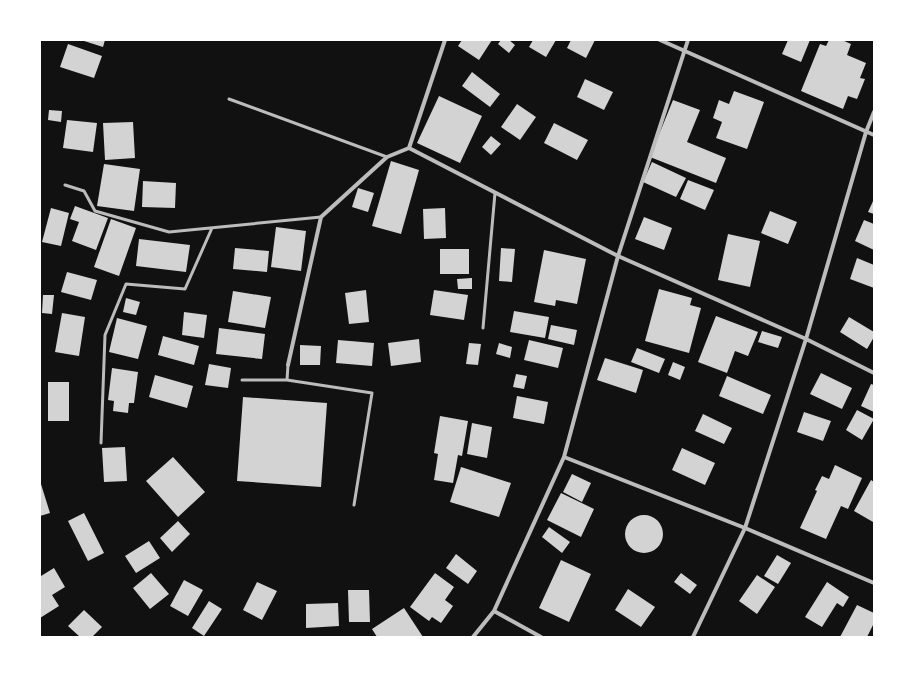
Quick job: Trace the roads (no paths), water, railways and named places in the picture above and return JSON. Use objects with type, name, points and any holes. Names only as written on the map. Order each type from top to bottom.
[{"type":"street","points":[[288,365],[321,217],[387,157],[409,148],[445,40]]},
{"type":"street","points":[[660,40],[874,135]]},
{"type":"street","points":[[473,637],[494,612],[564,457],[618,256],[688,40]]},
{"type":"street","points":[[693,637],[745,528],[806,339],[866,132],[874,112]]},
{"type":"street","points":[[409,148],[618,256],[806,339],[874,373]]},
{"type":"street","points":[[564,457],[745,528],[874,583]]},
{"type":"street","points":[[494,612],[541,637]]},
{"type":"lane","points":[[229,99],[387,157]]},
{"type":"lane","points":[[65,185],[84,192],[95,211],[170,232],[321,217]]},
{"type":"lane","points":[[483,328],[495,193]]},
{"type":"lane","points":[[101,443],[105,335],[126,284],[185,289],[212,228]]},
{"type":"lane","points":[[287,380],[288,365]]},
{"type":"lane","points":[[242,380],[287,380],[372,393],[354,506]]}]
